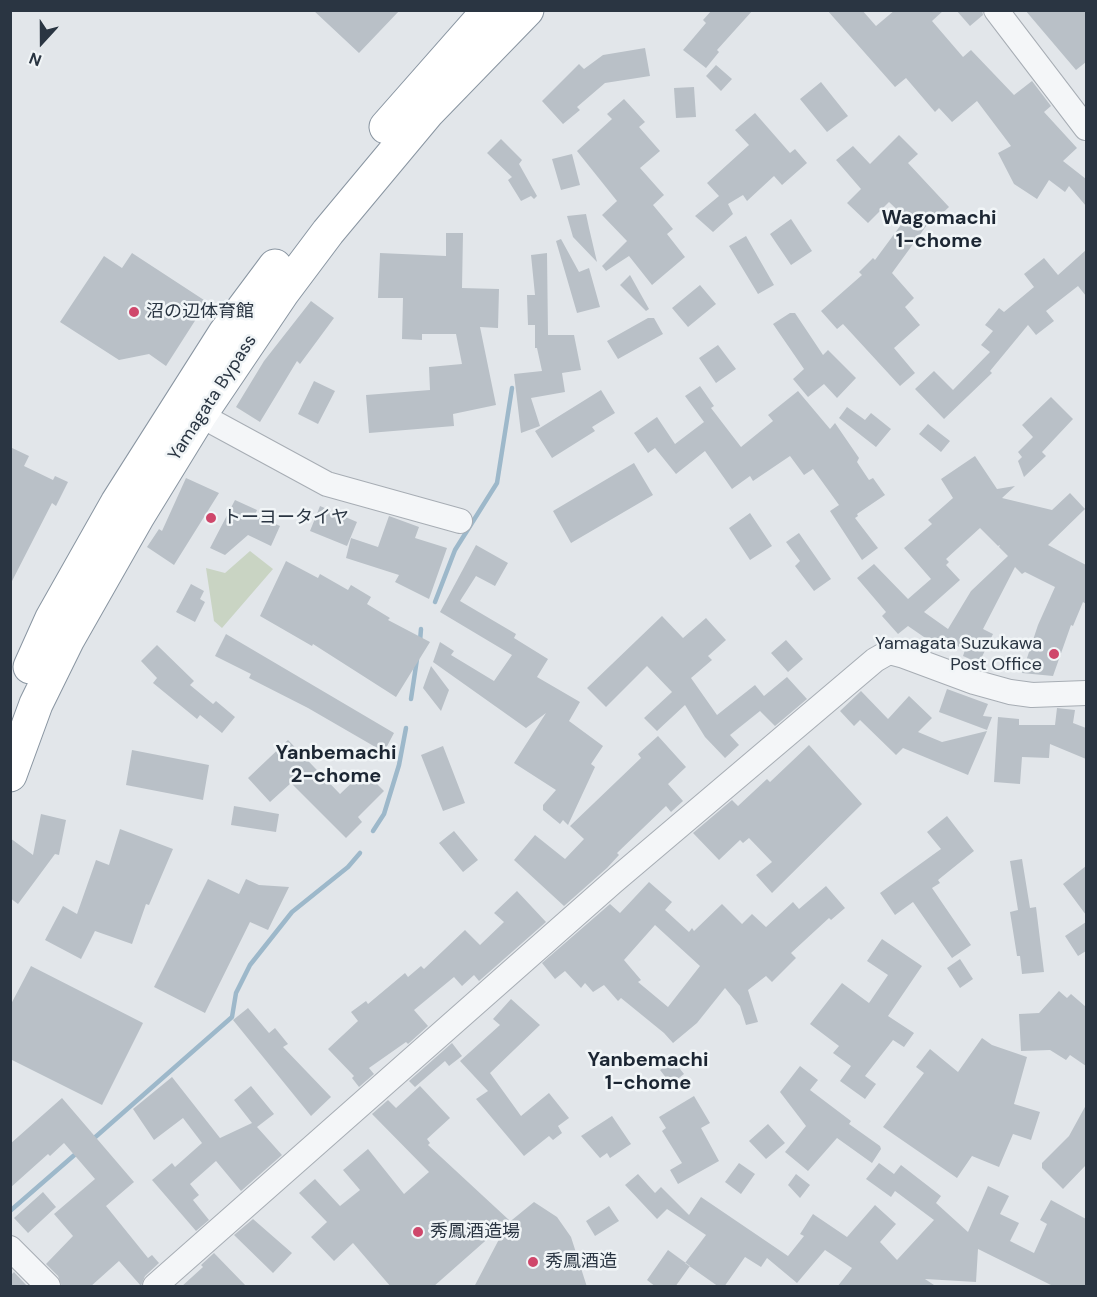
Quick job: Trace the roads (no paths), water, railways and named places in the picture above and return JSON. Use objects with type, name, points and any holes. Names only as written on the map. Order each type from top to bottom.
[{"type":"highway","name":"Yamagata Bypass","points":[[10,709],[52,618],[106,523],[225,333],[408,99],[489,10]]},
{"type":"highway","name":"Yamagata Bypass","points":[[10,775],[36,704],[68,639],[138,516],[200,415],[283,291],[328,232],[428,112],[527,10]]},
{"type":"street","points":[[996,10],[1086,128]]},
{"type":"street","points":[[200,415],[327,484],[460,521]]},
{"type":"street","points":[[155,1287],[613,882],[875,660],[889,652],[974,682],[1010,692],[1032,695],[1086,693]]},
{"type":"street","points":[[10,1248],[48,1287]]},
{"type":"waterway","points":[[435,602],[455,550],[497,483],[512,388]]},
{"type":"waterway","points":[[420,641],[421,629]]},
{"type":"waterway","points":[[411,699],[417,659]]},
{"type":"waterway","points":[[373,831],[384,814],[399,765],[406,728]]},
{"type":"waterway","points":[[92,1140],[232,1017],[236,993],[250,965],[292,912],[348,867],[360,853]]},
{"type":"waterway","points":[[10,1211],[79,1151]]},
{"type":"place","name":"沼の辺体育館","points":[[134,312]]},
{"type":"place","name":"トーヨータイヤ","points":[[211,518]]},
{"type":"place","name":"Yamagata Suzukawa Post Office","points":[[1054,654]]},
{"type":"place","name":"秀鳳酒造場","points":[[418,1232]]},
{"type":"place","name":"秀鳳酒造","points":[[533,1262]]},
{"type":"district","name":"Wagomachi 1-chome","points":[[939,230]]},
{"type":"district","name":"Yanbemachi 2-chome","points":[[336,766]]},
{"type":"district","name":"Yanbemachi 1-chome","points":[[648,1072]]}]
